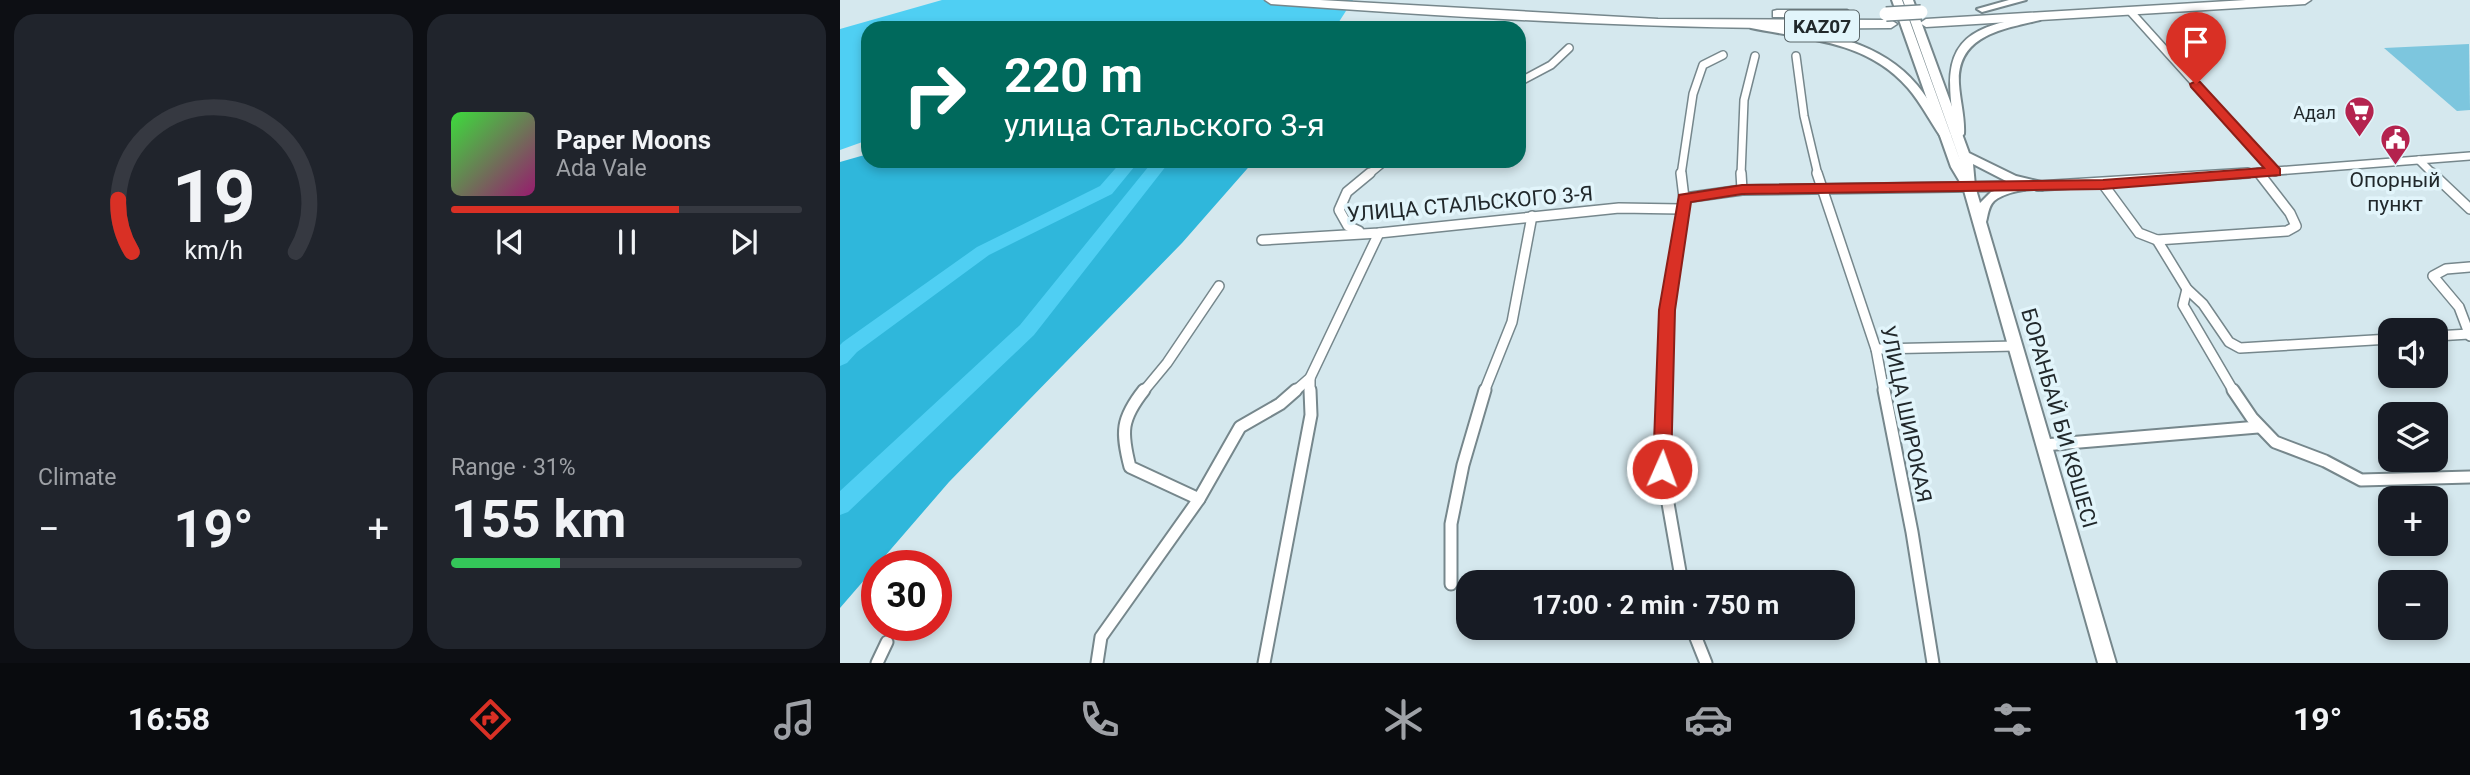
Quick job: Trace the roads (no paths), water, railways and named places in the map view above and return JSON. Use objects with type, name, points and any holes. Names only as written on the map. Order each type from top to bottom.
[{"type":"highway","name":"KAZ07","points":[[1270,0],[1454,13],[1888,19]]},
{"type":"highway","name":"KAZ07","points":[[1400,0],[1754,26],[2062,14],[2128,5]]},
{"type":"highway","name":"KAZ07","points":[[1924,18],[1982,9],[2305,0]]},
{"type":"main road","name":"БОРАНБАЙ БИ КӨШЕСІ","points":[[1897,0],[1957,167],[1969,186]]},
{"type":"main road","name":"БОРАНБАЙ БИ КӨШЕСІ","points":[[1908,0],[1965,155],[1969,186],[2107,663]]},
{"type":"main road","points":[[1982,9],[2021,0]]},
{"type":"main road","points":[[1958,134],[1960,121],[1953,75],[1957,58],[1965,45],[1997,27],[2062,14]]},
{"type":"main road","points":[[1754,26],[1839,40],[1867,50],[1888,63],[1911,85],[1945,135]]},
{"type":"main road","points":[[1965,155],[2012,179],[2042,186]]},
{"type":"main road","points":[[1980,224],[1982,206],[1989,197],[2010,189],[2042,186]]},
{"type":"street","points":[[2128,5],[2275,172]]},
{"type":"street","points":[[1526,78],[1551,65],[1569,48]]},
{"type":"street","points":[[1680,570],[1662,469],[1667,310],[1684,198],[1681,173],[1693,94],[1703,65],[1723,55]]},
{"type":"street","points":[[1742,190],[1740,165],[1747,85],[1756,66],[1755,56]]},
{"type":"street","name":"УЛИЦА ШИРОКАЯ","points":[[1796,56],[1804,116],[1821,189],[1876,349],[1912,532],[1933,663]]},
{"type":"street","points":[[1684,198],[1742,190],[2103,184],[2470,156]]},
{"type":"street","points":[[2419,160],[2470,209]]},
{"type":"street","points":[[1363,233],[1348,226],[1339,210],[1347,192],[1376,168]]},
{"type":"street","points":[[2103,184],[2139,233],[2157,240],[2287,231],[2293,228],[2296,226],[2290,213],[2259,173]]},
{"type":"street","name":"УЛИЦА СТАЛЬСКОГО 3-Я","points":[[1262,240],[1379,233],[1619,208],[1681,209]]},
{"type":"street","points":[[1451,584],[1451,524],[1463,465],[1481,399],[1513,322],[1532,216]]},
{"type":"street","points":[[1097,663],[1101,637],[1199,499],[1240,428],[1280,404],[1310,378],[1379,233]]},
{"type":"street","points":[[2157,240],[2187,289],[2203,304],[2229,342],[2240,348],[2378,340]]},
{"type":"street","points":[[2448,336],[2470,335],[2459,307],[2433,276],[2446,269],[2470,267]]},
{"type":"street","points":[[1199,499],[1130,467],[1123,440],[1128,410],[1167,363],[1219,286]]},
{"type":"street","points":[[2187,289],[2183,305],[2185,312],[2258,427],[2276,443],[2316,456],[2354,479],[2367,482],[2470,477]]},
{"type":"street","points":[[1876,349],[2016,346]]},
{"type":"street","points":[[1264,663],[1311,415],[1310,378]]},
{"type":"street","points":[[2044,445],[2258,427]]},
{"type":"street","points":[[1697,640],[1706,663]]},
{"type":"street","points":[[877,663],[887,642]]},
{"type":"waterway","points":[[840,358],[850,347],[983,251],[1106,190],[1125,168]]},
{"type":"waterway","points":[[840,505],[1027,330],[1156,168]]},
{"type":"place","name":"Адал","points":[[2359,139]]},
{"type":"place","name":"Опорный пункт","points":[[2395,167]]}]
